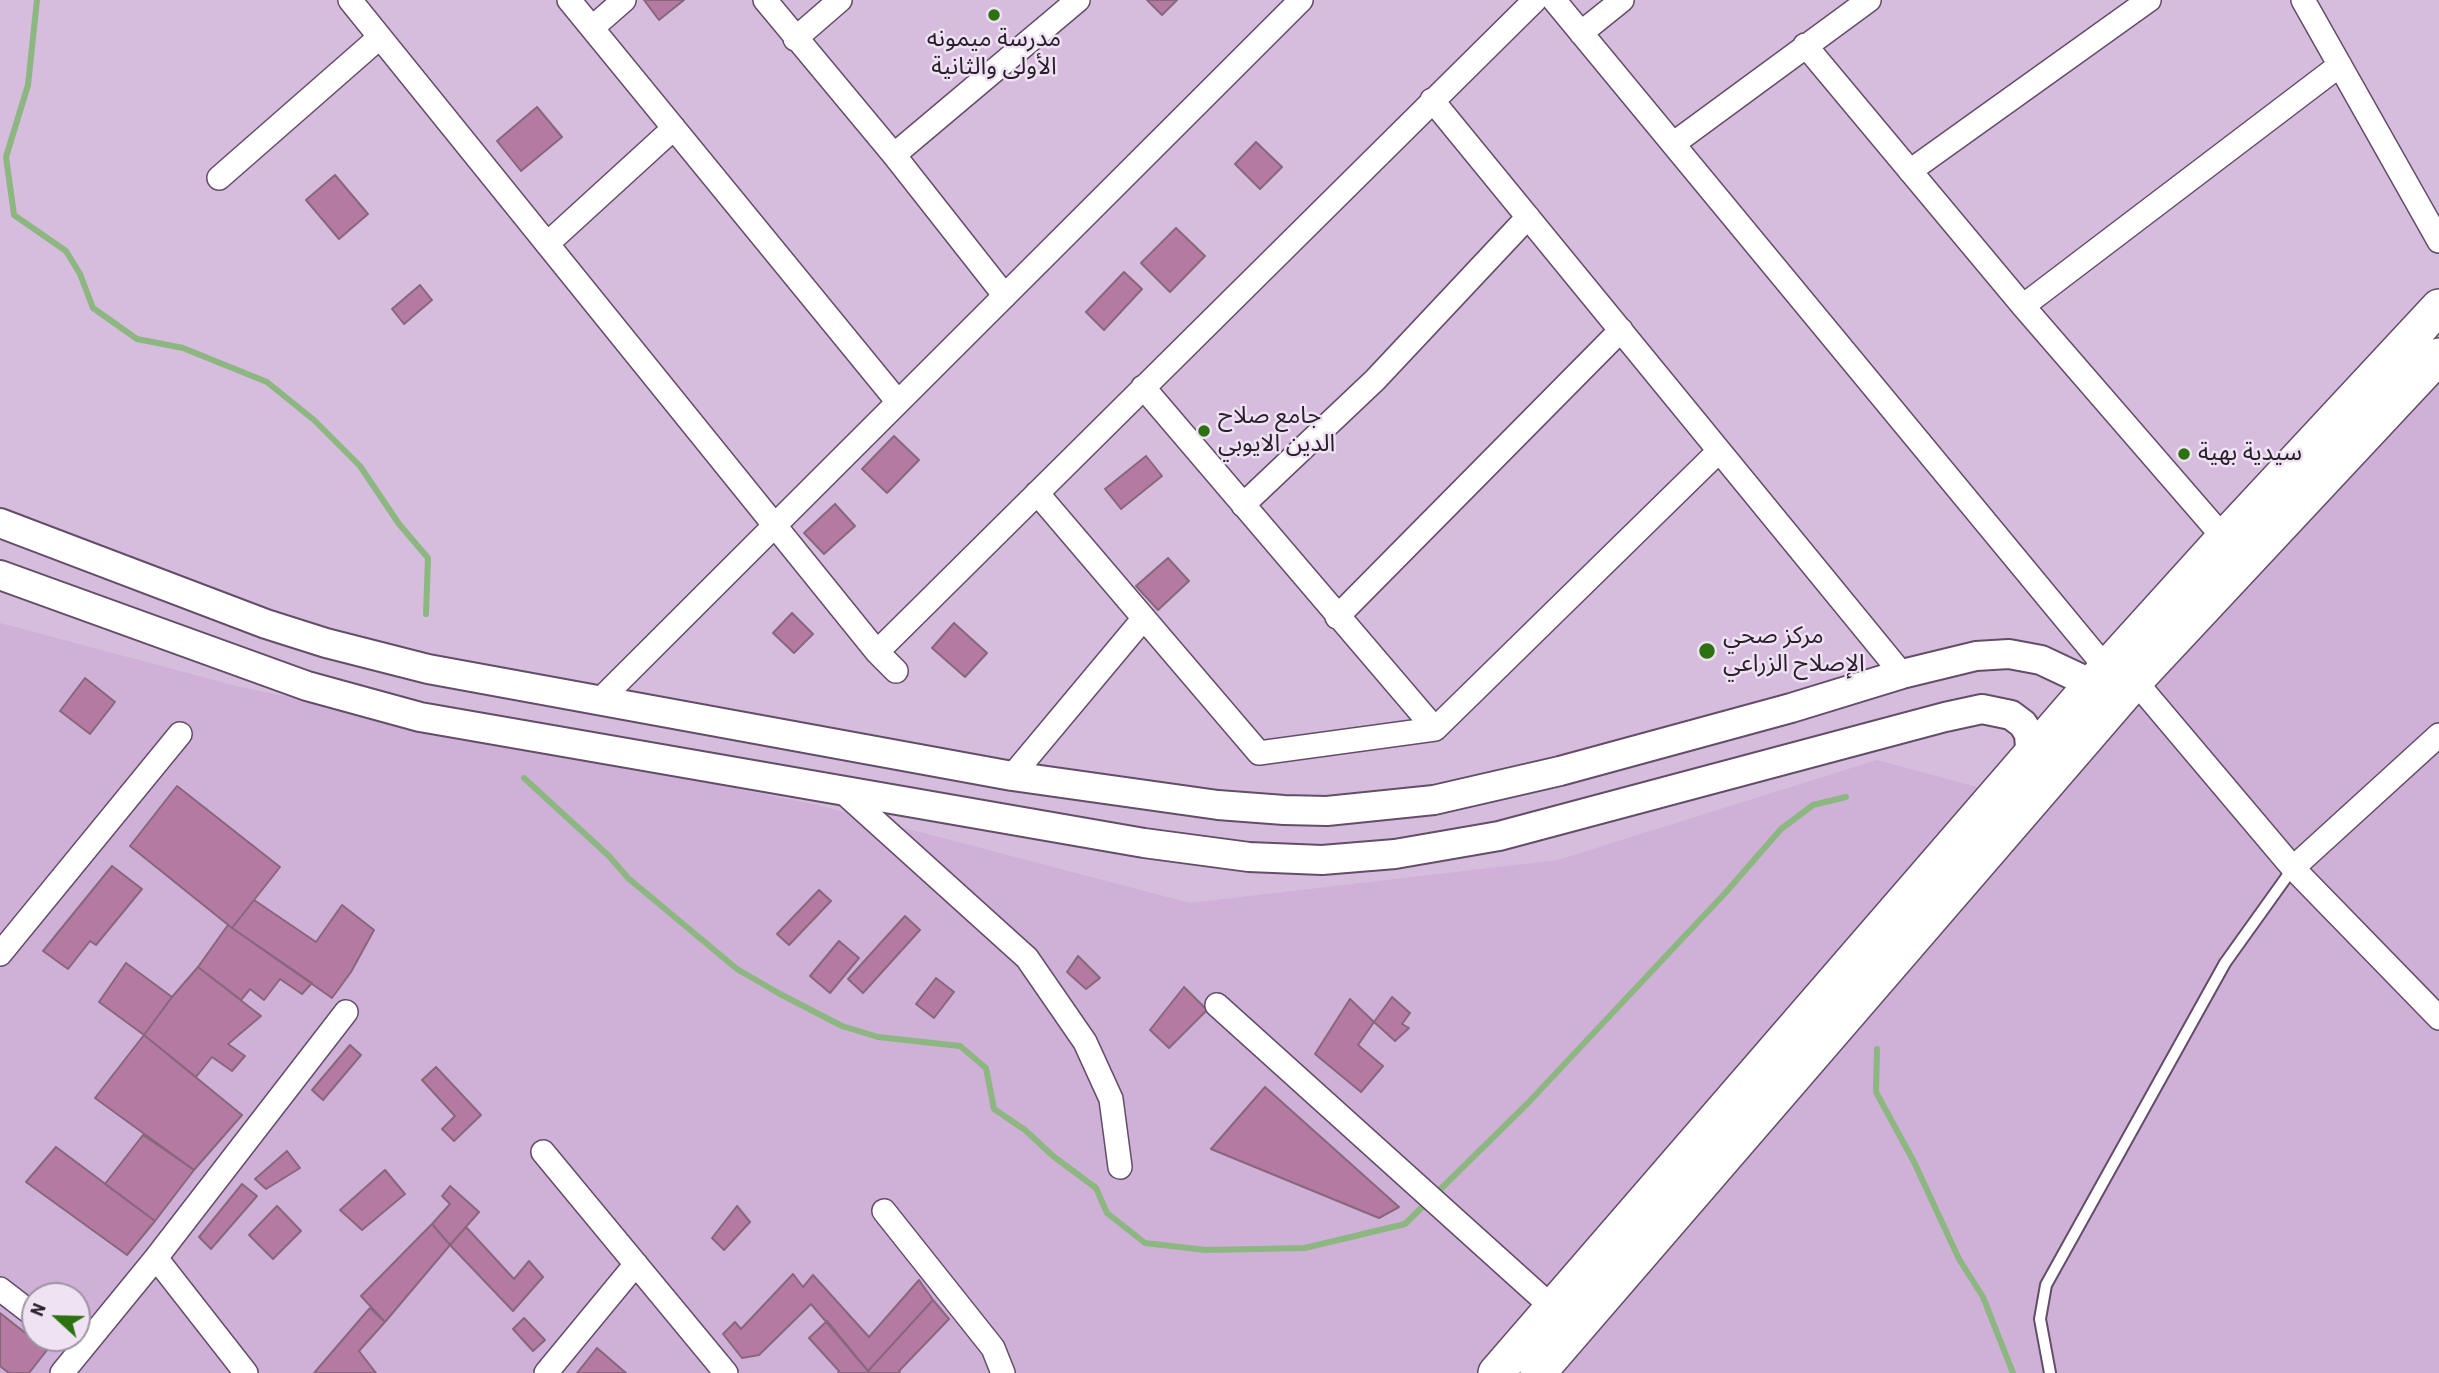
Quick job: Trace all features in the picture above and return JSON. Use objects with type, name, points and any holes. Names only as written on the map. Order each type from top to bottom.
[{"type":"main road","points":[[1496,1373],[2026,762],[2431,354],[2439,307]]},
{"type":"main road","points":[[1538,1373],[2224,538],[2431,354]]},
{"type":"street","points":[[350,0],[877,652],[896,671]]},
{"type":"street","points":[[569,0],[898,402]]},
{"type":"street","points":[[592,28],[624,0]]},
{"type":"street","points":[[765,0],[894,155],[1005,296]]},
{"type":"street","points":[[795,39],[840,0]]},
{"type":"street","points":[[894,155],[1078,0]]},
{"type":"street","points":[[600,701],[1301,0]]},
{"type":"street","points":[[877,652],[1535,0]]},
{"type":"street","points":[[1554,0],[2111,678],[2439,1018]]},
{"type":"street","points":[[1581,33],[1622,0]]},
{"type":"street","points":[[1673,144],[1869,0]]},
{"type":"street","points":[[1910,171],[2149,0]]},
{"type":"street","points":[[2303,0],[2439,241]]},
{"type":"street","points":[[219,178],[380,37]]},
{"type":"street","points":[[1805,46],[2023,306],[2224,538]]},
{"type":"street","points":[[2023,306],[2340,65]]},
{"type":"street","points":[[1432,100],[1902,674]]},
{"type":"street","points":[[547,243],[674,128]]},
{"type":"street","points":[[1243,505],[1375,380],[1528,217]]},
{"type":"street","points":[[1338,617],[1621,330]]},
{"type":"street","points":[[1143,387],[1435,729]]},
{"type":"street","points":[[1037,493],[1259,753],[1435,729],[1719,451]]},
{"type":"street","points":[[0,523],[266,624],[326,643],[428,669],[1012,776],[1218,804],[1284,810],[1327,811],[1434,800],[1560,771],[1791,708],[1902,674],[1976,656],[2009,654],[2111,678]]},
{"type":"street","points":[[0,575],[295,682],[419,717],[1144,843],[1249,857],[1322,860],[1395,853],[1499,836],[1982,709],[2011,715],[2023,724],[2029,734],[2030,748],[2026,762]]},
{"type":"street","points":[[1012,776],[1144,618]]},
{"type":"street","points":[[638,754],[657,711]]},
{"type":"street","points":[[0,954],[180,734]]},
{"type":"street","points":[[2293,868],[2439,735]]},
{"type":"street","points":[[842,791],[1027,958],[1085,1042],[1111,1099],[1121,1167]]},
{"type":"street","points":[[1217,1004],[1553,1308]]},
{"type":"street","points":[[91,1325],[156,1258],[346,1012]]},
{"type":"street","points":[[543,1152],[726,1373]]},
{"type":"street","points":[[884,1211],[993,1348],[1003,1373]]},
{"type":"street","points":[[156,1258],[246,1373]]},
{"type":"street","points":[[546,1373],[636,1264]]},
{"type":"street","points":[[0,1289],[21,1305]]},
{"type":"street","points":[[62,1373],[69,1352]]},
{"type":"lane","points":[[2050,1373],[2040,1319],[2046,1285],[2225,964],[2293,868]]},
{"type":"shaded area","points":[[2439,362],[2439,1373],[0,1373],[0,623],[240,687],[817,805],[1190,903],[1558,860],[1877,760],[2039,804]]},
{"type":"building","points":[[644,0],[684,0],[659,20]]},
{"type":"building","points":[[1147,0],[1177,0],[1162,15]]},
{"type":"building","points":[[537,107],[562,137],[521,171],[497,141]]},
{"type":"building","points":[[1256,142],[1282,167],[1260,189],[1235,164]]},
{"type":"building","points":[[335,175],[368,214],[339,239],[306,200]]},
{"type":"building","points":[[1176,228],[1205,256],[1170,292],[1141,263]]},
{"type":"building","points":[[1124,272],[1142,289],[1104,330],[1086,312]]},
{"type":"building","points":[[420,285],[432,300],[404,324],[392,309]]},
{"type":"building","points":[[894,436],[919,460],[887,493],[862,469]]},
{"type":"building","points":[[1146,456],[1162,476],[1121,509],[1105,489]]},
{"type":"building","points":[[835,504],[855,526],[824,554],[804,533]]},
{"type":"building","points":[[1168,558],[1189,581],[1158,610],[1136,586]]},
{"type":"building","points":[[792,613],[813,634],[794,653],[773,633]]},
{"type":"building","points":[[954,623],[987,653],[965,677],[932,648]]},
{"type":"building","points":[[85,678],[115,702],[90,734],[60,711]]},
{"type":"building","points":[[177,786],[280,867],[232,928],[130,846]]},
{"type":"building","points":[[112,866],[142,889],[96,945],[90,941],[68,969],[43,951]]},
{"type":"building","points":[[819,890],[831,901],[789,945],[777,934]]},
{"type":"building","points":[[254,900],[316,942],[342,905],[374,930],[351,972],[332,998],[232,928]]},
{"type":"building","points":[[905,916],[920,930],[863,993],[848,979]]},
{"type":"building","points":[[228,925],[312,983],[302,994],[280,979],[264,1000],[250,989],[241,1000],[198,967]]},
{"type":"building","points":[[839,941],[859,958],[830,993],[810,976]]},
{"type":"building","points":[[1078,956],[1100,978],[1086,989],[1067,972]]},
{"type":"building","points":[[126,963],[172,997],[144,1035],[99,1002]]},
{"type":"building","points":[[198,967],[261,1016],[228,1044],[245,1056],[232,1071],[212,1057],[196,1077],[144,1035]]},
{"type":"building","points":[[936,978],[954,992],[934,1018],[916,1004]]},
{"type":"building","points":[[1184,987],[1207,1010],[1169,1048],[1150,1030]]},
{"type":"building","points":[[1392,997],[1410,1013],[1402,1024],[1409,1028],[1395,1041],[1374,1022]]},
{"type":"building","points":[[1350,999],[1374,1022],[1358,1045],[1383,1066],[1361,1092],[1315,1054]]},
{"type":"building","points":[[144,1035],[242,1115],[194,1170],[95,1098]]},
{"type":"building","points":[[350,1045],[361,1055],[323,1100],[312,1090]]},
{"type":"building","points":[[436,1067],[481,1115],[454,1141],[442,1129],[455,1116],[422,1080]]},
{"type":"building","points":[[1265,1087],[1399,1207],[1379,1218],[1211,1149]]},
{"type":"building","points":[[143,1135],[194,1170],[155,1221],[105,1184]]},
{"type":"building","points":[[56,1147],[155,1221],[127,1255],[26,1182]]},
{"type":"building","points":[[287,1151],[300,1168],[266,1189],[255,1179]]},
{"type":"building","points":[[385,1170],[405,1194],[362,1230],[340,1210]]},
{"type":"building","points":[[242,1184],[257,1196],[211,1249],[199,1237]]},
{"type":"building","points":[[450,1186],[479,1212],[450,1245],[432,1224],[450,1204],[442,1196]]},
{"type":"building","points":[[277,1206],[301,1231],[273,1259],[249,1235]]},
{"type":"building","points":[[737,1206],[750,1222],[724,1250],[712,1238]]},
{"type":"building","points":[[432,1224],[450,1245],[385,1322],[361,1296]]},
{"type":"building","points":[[466,1227],[514,1279],[529,1261],[543,1277],[513,1311],[450,1245]]},
{"type":"building","points":[[793,1274],[803,1287],[813,1275],[869,1337],[919,1280],[933,1300],[868,1371],[811,1304],[759,1355],[742,1358],[723,1334],[735,1322],[741,1329]]},
{"type":"building","points":[[933,1300],[949,1319],[900,1373],[870,1373],[868,1371]]},
{"type":"building","points":[[370,1308],[385,1322],[359,1351],[376,1373],[314,1373]]},
{"type":"building","points":[[0,1313],[21,1330],[21,1352],[45,1352],[29,1373],[9,1373],[0,1366]]},
{"type":"building","points":[[524,1318],[545,1340],[533,1351],[513,1329]]},
{"type":"building","points":[[827,1321],[870,1373],[838,1373],[809,1338]]},
{"type":"building","points":[[597,1348],[626,1373],[577,1373]]},
{"type":"waterway","points":[[37,0],[28,85],[6,157],[14,215],[66,251],[80,274],[93,308],[137,339],[183,348],[267,382],[314,420],[360,466],[399,524],[428,558],[426,614]]},
{"type":"waterway","points":[[524,778],[609,856],[628,878],[737,969],[842,1026],[878,1037],[960,1046],[986,1068],[994,1109],[1025,1130],[1053,1156],[1096,1188],[1107,1213],[1145,1243],[1206,1250],[1305,1248],[1405,1224],[1527,1104],[1727,891],[1781,829],[1813,805],[1846,797]]},
{"type":"waterway","points":[[1877,1049],[1876,1092],[1914,1162],[1959,1259],[1983,1297],[2013,1373]]},
{"type":"place","name":"مدرسة ميمونه الأولى والثانية","points":[[994,15]]},
{"type":"place","name":"جامع صلاح الدين الايوبي","points":[[1204,431]]},
{"type":"place","name":"سيدية بهية","points":[[2184,454]]},
{"type":"place","name":"مركز صحي الإصلاح الزراعي","points":[[1707,651]]}]
